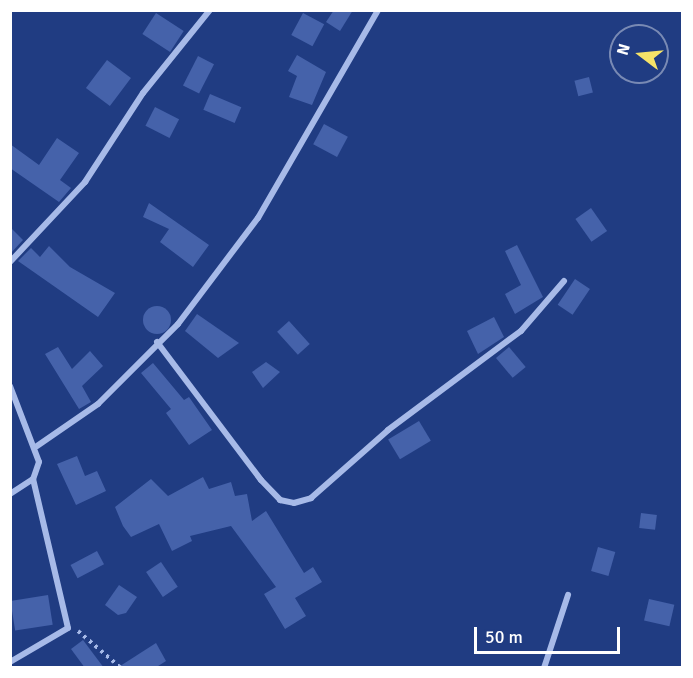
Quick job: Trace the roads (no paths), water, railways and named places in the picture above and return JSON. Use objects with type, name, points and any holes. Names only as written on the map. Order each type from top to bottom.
[{"type":"street","points":[[10,262],[85,182],[143,93],[210,10]]},
{"type":"street","points":[[38,446],[98,404],[157,342],[258,218],[378,10]]},
{"type":"street","points":[[157,342],[261,480],[280,500],[294,503],[311,498],[388,430],[521,331],[564,281]]},
{"type":"street","points":[[10,386],[38,446],[33,479],[68,628],[10,662]]},
{"type":"street","points":[[10,494],[33,479]]},
{"type":"street","points":[[544,668],[568,595]]}]
